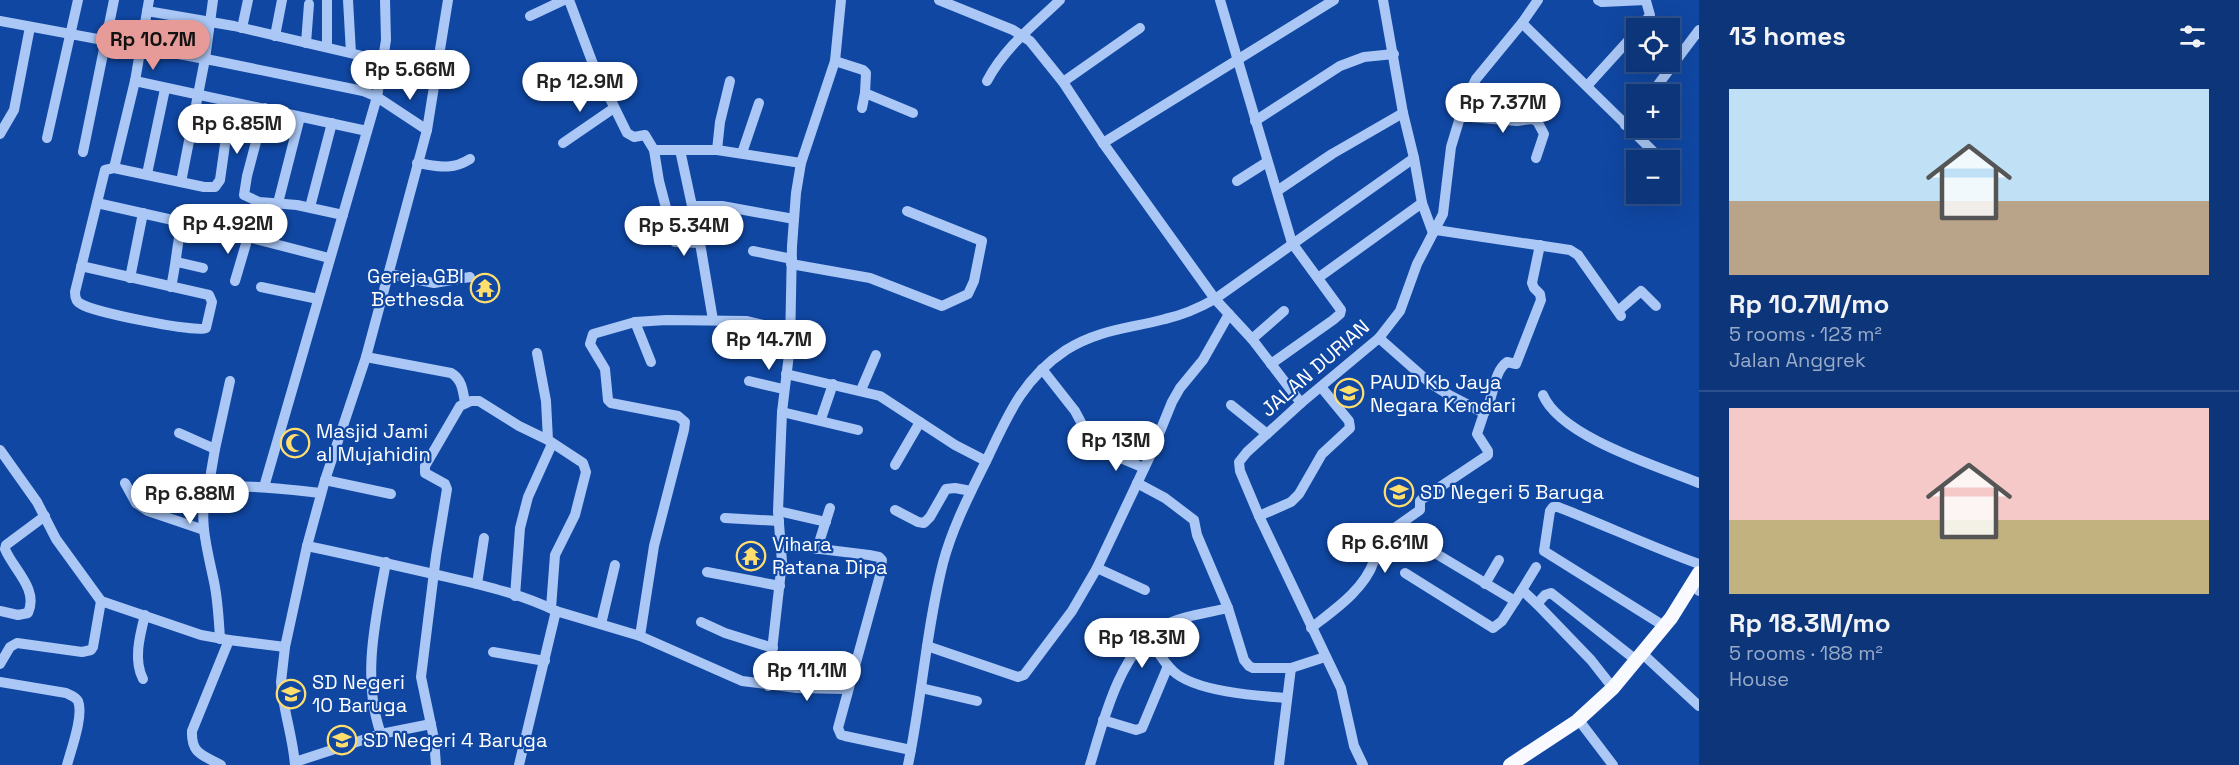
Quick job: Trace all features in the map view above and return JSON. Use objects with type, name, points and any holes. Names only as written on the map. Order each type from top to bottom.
[{"type":"main road","points":[[1515,765],[1581,723],[1608,699],[1641,658],[1699,573]]},
{"type":"main road","points":[[1510,765],[1577,721],[1613,688],[1681,614],[1699,589]]},
{"type":"street","points":[[47,138],[72,35],[78,0]]},
{"type":"street","points":[[83,152],[114,0]]},
{"type":"street","points":[[181,182],[205,59],[213,0]]},
{"type":"street","points":[[242,28],[248,0]]},
{"type":"street","points":[[275,36],[282,0]]},
{"type":"street","points":[[327,0],[327,47]]},
{"type":"street","points":[[348,0],[351,53]]},
{"type":"street","points":[[264,487],[377,97],[386,40],[385,0]]},
{"type":"street","points":[[431,724],[381,734],[295,764],[293,741],[281,682],[285,647],[321,493],[366,357],[427,130],[448,0]]},
{"type":"street","points":[[530,16],[564,0]]},
{"type":"street","points":[[569,0],[593,63],[627,133],[634,137],[645,135],[654,150],[659,181],[675,242],[700,243]]},
{"type":"street","points":[[768,686],[780,586],[779,516],[782,412],[791,331],[791,262],[794,219],[801,163],[835,61],[841,0]]},
{"type":"street","points":[[939,0],[1024,35],[1063,82],[1103,143],[1215,299],[1272,364],[1301,403]]},
{"type":"street","points":[[987,81],[1002,55],[1060,0]]},
{"type":"street","points":[[1220,0],[1292,243],[1340,308],[1340,314],[1272,364]]},
{"type":"street","points":[[1103,143],[1334,0]]},
{"type":"street","points":[[1383,0],[1422,203],[1435,232],[1570,250],[1578,255],[1619,313],[1641,291],[1656,306]]},
{"type":"street","name":"JALAN DURIAN","points":[[1363,765],[1354,746],[1341,688],[1259,516],[1238,465],[1246,452],[1379,338],[1403,305],[1417,264],[1435,232],[1446,201],[1451,147],[1459,116],[1476,79],[1538,0]]},
{"type":"street","points":[[1598,0],[1602,3],[1646,0],[1650,15],[1648,18]]},
{"type":"street","points":[[306,43],[309,4]]},
{"type":"street","points":[[114,168],[135,81],[148,6],[384,61]]},
{"type":"street","points":[[0,21],[350,89],[377,97],[427,130]]},
{"type":"street","points":[[1522,23],[1651,150]]},
{"type":"street","points":[[0,134],[14,110],[30,27]]},
{"type":"street","points":[[1063,82],[1140,28]]},
{"type":"street","points":[[1658,84],[1699,30]]},
{"type":"street","points":[[1587,86],[1626,43]]},
{"type":"street","points":[[1255,121],[1340,66],[1364,57],[1394,54]]},
{"type":"street","points":[[835,61],[863,70],[867,76],[862,108]]},
{"type":"street","points":[[546,93],[593,63]]},
{"type":"street","points":[[135,81],[367,131]]},
{"type":"street","points":[[717,150],[720,122],[730,81]]},
{"type":"street","points":[[147,174],[165,89]]},
{"type":"street","points":[[866,93],[913,113]]},
{"type":"street","points":[[81,266],[208,295],[211,298],[208,323],[204,330],[162,325],[81,304],[76,299],[75,292],[81,266],[98,203],[105,170],[114,168],[204,187],[215,187],[220,180],[231,102]]},
{"type":"street","points":[[742,153],[759,103]]},
{"type":"street","points":[[265,108],[247,176],[244,191],[246,197],[259,202],[310,207],[343,215]]},
{"type":"street","points":[[563,143],[614,108]]},
{"type":"street","points":[[1277,191],[1332,154],[1403,113]]},
{"type":"street","points":[[1459,116],[1517,121],[1534,119],[1544,134],[1536,158]]},
{"type":"street","points":[[278,203],[300,117]]},
{"type":"street","points":[[310,207],[332,123]]},
{"type":"street","points":[[654,150],[717,150],[801,163]]},
{"type":"street","points":[[680,150],[700,243],[713,320]]},
{"type":"street","points":[[908,765],[943,563],[971,491],[1010,409],[1029,382],[1066,350],[1105,331],[1175,316],[1215,299],[1414,158]]},
{"type":"street","points":[[417,164],[450,168],[459,166],[470,159]]},
{"type":"street","points":[[1237,182],[1267,162]]},
{"type":"street","points":[[98,203],[329,258]]},
{"type":"street","points":[[1318,278],[1422,203]]},
{"type":"street","points":[[692,206],[722,206],[794,219]]},
{"type":"street","points":[[753,252],[870,278],[939,305],[963,298],[975,281],[982,242],[907,211]]},
{"type":"street","points":[[130,278],[143,213]]},
{"type":"street","points":[[171,287],[182,222]]},
{"type":"street","points":[[235,281],[248,237]]},
{"type":"street","points":[[1311,628],[1342,603],[1365,579],[1374,561],[1368,549],[1369,546],[1420,510],[1422,499],[1488,455],[1488,451],[1477,434],[1501,367],[1507,362],[1516,364],[1541,300],[1540,294],[1532,284],[1540,245]]},
{"type":"street","points":[[177,262],[203,268]]},
{"type":"street","points":[[389,274],[434,283],[470,278]]},
{"type":"street","points":[[261,287],[318,299]]},
{"type":"street","points":[[1251,339],[1284,311]]},
{"type":"street","points":[[927,646],[1022,676],[1068,618],[1097,568],[1180,388],[1203,360],[1229,314]]},
{"type":"street","points":[[640,636],[654,546],[685,422],[678,416],[613,404],[608,400],[607,376],[590,344],[591,336],[635,322],[713,320],[746,321],[791,331]]},
{"type":"street","points":[[635,322],[651,362]]},
{"type":"street","points":[[1379,338],[1430,383],[1484,412]]},
{"type":"street","points":[[515,596],[520,528],[528,497],[550,442],[537,353]]},
{"type":"street","points":[[861,390],[876,355]]},
{"type":"street","points":[[366,357],[451,374],[458,378],[462,385],[465,402]]},
{"type":"street","points":[[1042,369],[1075,411],[1083,426]]},
{"type":"street","points":[[786,375],[880,396],[955,445],[986,461]]},
{"type":"street","points":[[221,765],[196,751],[193,746],[192,731],[224,639],[204,530],[205,496],[230,381]]},
{"type":"street","points":[[749,381],[783,389]]},
{"type":"street","points":[[821,419],[833,384]]},
{"type":"street","points":[[1259,516],[1291,502],[1299,494],[1323,454],[1350,428],[1349,421],[1321,387]]},
{"type":"street","points":[[1543,395],[1558,417],[1586,436],[1699,483]]},
{"type":"street","points":[[436,765],[431,724],[421,676],[447,489],[445,484],[429,476],[424,470],[460,406],[465,402],[479,401],[583,463],[586,472],[575,515],[555,555],[553,610],[544,661],[519,765]]},
{"type":"street","points":[[1231,405],[1268,434]]},
{"type":"street","points":[[782,412],[821,419],[858,430]]},
{"type":"street","points":[[895,465],[920,422]]},
{"type":"street","points":[[180,433],[214,449]]},
{"type":"street","points":[[1099,449],[1144,468]]},
{"type":"street","points":[[0,450],[45,516],[56,539],[101,601],[201,635],[285,647]]},
{"type":"street","points":[[325,480],[391,494]]},
{"type":"street","points":[[125,483],[136,503],[148,511],[204,530]]},
{"type":"street","points":[[1137,483],[1165,498],[1194,520],[1197,535],[1228,608],[1246,663],[1254,668],[1292,668],[1325,657]]},
{"type":"street","points":[[208,490],[216,487],[264,487],[321,493]]},
{"type":"street","points":[[895,510],[924,523],[930,517],[945,489],[971,491]]},
{"type":"street","points":[[1664,626],[1544,550],[1550,512],[1553,507],[1558,507],[1614,529],[1634,540],[1699,564]]},
{"type":"street","points":[[817,549],[830,508]]},
{"type":"street","points":[[0,611],[18,615],[28,613],[31,607],[28,589],[5,549],[6,545],[45,516]]},
{"type":"street","points":[[725,518],[779,516],[826,522]]},
{"type":"street","points":[[477,584],[484,538]]},
{"type":"street","points":[[780,544],[879,557],[882,561],[838,728],[841,735],[911,750]]},
{"type":"street","points":[[307,546],[477,584],[640,636],[719,673],[742,681],[768,686],[847,689]]},
{"type":"street","points":[[1430,550],[1515,601]]},
{"type":"street","points":[[1485,584],[1499,560]]},
{"type":"street","points":[[381,734],[372,696],[371,669],[386,562]]},
{"type":"street","points":[[601,624],[615,565]]},
{"type":"street","points":[[1405,573],[1492,628],[1502,621],[1536,567]]},
{"type":"street","points":[[1097,568],[1145,590]]},
{"type":"street","points":[[707,572],[780,586]]},
{"type":"street","points":[[1522,590],[1591,660],[1613,688]]},
{"type":"street","points":[[1537,604],[1545,595],[1551,593],[1641,658],[1699,706]]},
{"type":"street","points":[[0,664],[10,647],[17,643],[82,652],[91,650],[101,601]]},
{"type":"street","points":[[1090,765],[1110,698],[1126,668],[1148,637],[1164,625],[1228,608]]},
{"type":"street","points":[[143,679],[138,662],[145,615]]},
{"type":"street","points":[[702,622],[725,633],[774,648]]},
{"type":"street","points":[[1148,637],[1174,673],[1185,679],[1245,695],[1287,698]]},
{"type":"street","points":[[493,652],[544,661]]},
{"type":"street","points":[[1103,720],[1136,730],[1142,728],[1168,666]]},
{"type":"street","points":[[1279,765],[1292,668]]},
{"type":"street","points":[[0,682],[66,693],[75,698],[79,703],[79,714],[67,765]]},
{"type":"street","points":[[921,688],[977,701]]},
{"type":"street","points":[[1581,723],[1613,765]]},
{"type":"place","name":"Gereja GBI Bethesda","points":[[485,288]]},
{"type":"place","name":"PAUD Kb Jaya Negara Kendari","points":[[1349,393]]},
{"type":"place","name":"Masjid Jami al Mujahidin","points":[[295,443]]},
{"type":"place","name":"SD Negeri 5 Baruga","points":[[1399,492]]},
{"type":"place","name":"Vihara Ratana Dipa","points":[[751,556]]},
{"type":"place","name":"SD Negeri 10 Baruga","points":[[291,694]]},
{"type":"place","name":"SD Negeri 4 Baruga","points":[[342,740]]}]
